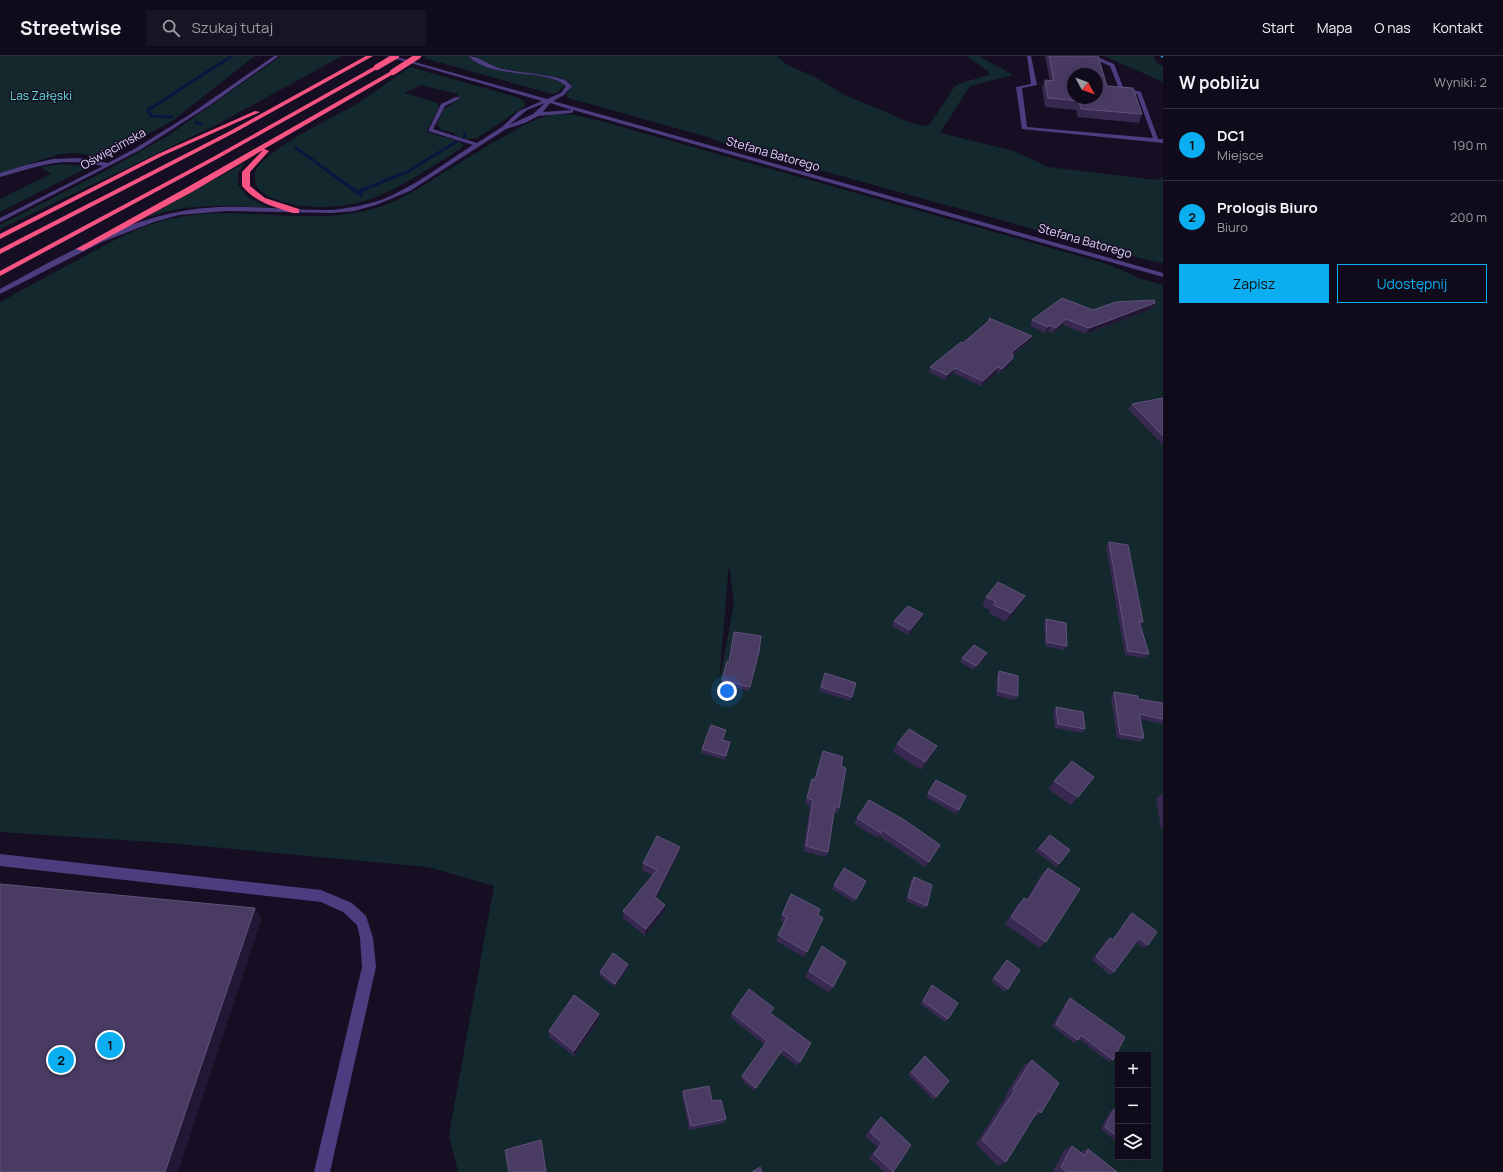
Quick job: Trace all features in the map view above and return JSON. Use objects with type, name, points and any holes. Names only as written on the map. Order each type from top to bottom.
[{"type":"highway","points":[[0,252],[287,103],[370,56]]},
{"type":"highway","points":[[0,274],[222,154],[396,56]]},
{"type":"highway","points":[[80,249],[286,135],[418,56]]},
{"type":"highway","points":[[0,237],[160,156],[248,115],[287,103]]},
{"type":"highway","points":[[286,135],[256,160],[246,172],[246,186],[252,194],[264,201],[296,211]]},
{"type":"street","name":"Oświęcimska","points":[[231,87],[267,56]]},
{"type":"street","name":"Oświęcimska","points":[[0,220],[108,165],[172,129],[277,56]]},
{"type":"street","name":"Stefana Batorego","points":[[388,56],[1163,274]]},
{"type":"street","points":[[470,56],[494,67],[552,77],[569,86],[568,89],[548,101],[527,109],[509,121],[504,128]]},
{"type":"street","points":[[1029,56],[1034,85],[1019,87],[1024,128],[1163,141]]},
{"type":"street","points":[[1071,56],[1094,57],[1112,65],[1121,88],[1138,93],[1156,140]]},
{"type":"street","points":[[458,98],[443,106],[430,130],[478,145]]},
{"type":"street","points":[[0,292],[80,249],[145,222],[176,214],[220,209],[336,211],[382,202],[408,189],[504,128],[520,124],[535,115],[548,101]]},
{"type":"street","points":[[535,115],[561,111],[587,112]]},
{"type":"street","points":[[0,175],[35,163],[60,158],[87,160],[108,165]]},
{"type":"street","points":[[0,860],[321,896],[343,904],[359,915],[368,937],[369,967],[322,1172]]},
{"type":"green space","name":"Las Załęski","points":[[0,56],[255,56],[172,121],[115,153],[102,157],[77,153],[60,154],[0,173]]},
{"type":"green space","points":[[281,56],[342,56],[214,126],[0,229],[0,225],[111,168],[169,135]]},
{"type":"green space","points":[[427,56],[466,56],[487,66],[553,79],[564,84],[564,86],[557,93],[552,94],[424,58]]},
{"type":"green space","points":[[474,56],[777,56],[787,65],[815,77],[845,95],[909,122],[923,126],[930,124],[955,86],[989,75],[989,72],[967,56],[979,56],[1013,75],[970,86],[940,133],[1014,151],[1048,167],[1156,180],[1163,177],[1163,263],[1135,257],[725,144],[708,137],[568,98],[566,95],[572,85],[568,81],[550,76],[503,68],[482,61]]},
{"type":"green space","points":[[1104,56],[1153,56],[1157,63],[1163,66],[1163,84],[1161,81]]},
{"type":"green space","points":[[410,67],[516,97],[524,101],[525,106],[477,138],[465,139],[454,135],[455,133],[442,130],[437,125],[443,110],[461,98],[457,97],[458,94],[421,85],[404,93],[438,103],[439,106],[426,132],[458,141],[464,145],[462,148],[388,192],[370,199],[350,204],[329,207],[294,205],[272,198],[260,190],[255,181],[255,171],[265,160],[289,142],[358,103]]},
{"type":"green space","points":[[557,114],[574,115],[597,120],[1107,264],[1139,278],[1163,285],[1163,1172],[458,1172],[449,1135],[494,886],[428,867],[168,843],[0,832],[0,302],[116,239],[141,228],[167,220],[205,214],[230,213],[330,216],[354,213],[379,207],[396,201],[520,127],[538,119]],"holes":[[[729,564],[734,604],[719,682]]]},
{"type":"green space","points":[[246,162],[238,173],[238,185],[249,198],[270,208],[205,206],[173,210],[142,220]]},
{"type":"green space","points":[[61,164],[83,166],[85,169],[0,212],[0,199],[51,174],[41,167]]},
{"type":"building","points":[[1049,56],[1098,56],[1102,68],[1067,68],[1067,100],[1048,98],[1045,80],[1054,81]]},
{"type":"building","points":[[1103,73],[1107,86],[1133,88],[1142,114],[1081,109],[1080,104],[1103,104]]},
{"type":"building","points":[[1062,298],[1093,310],[1116,302],[1154,300],[1155,303],[1089,328],[1066,319],[1056,328],[1050,325],[1048,327],[1032,320]]},
{"type":"building","points":[[989,318],[1032,336],[1012,352],[1013,358],[1002,369],[998,367],[983,381],[955,368],[947,375],[930,367],[961,342],[963,343],[990,320]]},
{"type":"building","points":[[1163,398],[1163,436],[1132,404]]},
{"type":"building","points":[[1109,542],[1128,545],[1143,622],[1139,621],[1149,654],[1128,651]]},
{"type":"building","points":[[998,582],[1025,596],[1011,613],[994,605],[995,601],[986,597]]},
{"type":"building","points":[[908,606],[923,614],[910,630],[894,621]]},
{"type":"building","points":[[1046,619],[1066,623],[1067,646],[1047,642]]},
{"type":"building","points":[[734,632],[761,636],[759,652],[750,687],[722,680],[727,661],[729,662]]},
{"type":"building","points":[[974,645],[987,653],[976,666],[962,658]]},
{"type":"building","points":[[999,671],[1018,676],[1018,696],[998,691]]},
{"type":"building","points":[[825,673],[856,683],[852,697],[821,687]]},
{"type":"building","points":[[1114,692],[1138,696],[1138,699],[1163,703],[1163,719],[1139,714],[1144,738],[1120,734]]},
{"type":"building","points":[[1056,707],[1083,712],[1085,729],[1058,724]]},
{"type":"building","points":[[711,725],[726,730],[722,740],[730,742],[726,756],[702,749]]},
{"type":"building","points":[[909,729],[937,746],[925,762],[897,744]]},
{"type":"building","points":[[823,751],[843,757],[841,766],[846,768],[839,808],[835,806],[828,852],[806,846],[813,800],[807,798],[812,779],[815,780]]},
{"type":"building","points":[[1072,761],[1094,777],[1078,797],[1054,781]]},
{"type":"building","points":[[936,780],[966,796],[959,810],[928,793]]},
{"type":"building","points":[[869,800],[906,821],[940,845],[929,862],[882,830],[881,833],[857,818]]},
{"type":"building","points":[[1050,835],[1070,850],[1059,864],[1039,848]]},
{"type":"building","points":[[657,836],[680,847],[655,897],[665,905],[646,929],[623,911],[657,870],[643,863]]},
{"type":"building","points":[[844,868],[866,881],[856,899],[834,885]]},
{"type":"building","points":[[1048,868],[1080,889],[1046,942],[1011,917],[1024,898],[1028,900]]},
{"type":"building","points":[[914,877],[932,885],[927,906],[908,897]]},
{"type":"building","points":[[0,884],[255,908],[165,1172],[0,1172]]},
{"type":"building","points":[[791,894],[820,909],[818,915],[823,918],[807,952],[778,935],[787,917],[782,915]]},
{"type":"building","points":[[1132,913],[1157,932],[1148,945],[1139,938],[1114,972],[1096,957],[1110,938],[1113,940]]},
{"type":"building","points":[[822,946],[846,962],[833,987],[809,971]]},
{"type":"building","points":[[613,953],[628,964],[615,984],[600,972]]},
{"type":"building","points":[[1007,960],[1020,970],[1008,989],[994,978]]},
{"type":"building","points":[[932,985],[958,1003],[948,1019],[923,1001]]},
{"type":"building","points":[[749,989],[774,1008],[770,1013],[811,1043],[800,1062],[783,1049],[756,1088],[742,1076],[767,1041],[732,1013]]},
{"type":"building","points":[[574,995],[599,1014],[574,1051],[549,1031]]},
{"type":"building","points":[[1070,998],[1125,1037],[1117,1052],[1115,1052],[1113,1060],[1081,1035],[1078,1040],[1056,1024]]},
{"type":"building","points":[[925,1056],[949,1081],[936,1097],[911,1072]]},
{"type":"building","points":[[1032,1060],[1059,1083],[1041,1113],[1038,1110],[1006,1162],[982,1140],[1015,1090],[1013,1089]]},
{"type":"building","points":[[709,1086],[712,1101],[721,1100],[726,1119],[691,1126],[683,1091]]},
{"type":"building","points":[[1114,1109],[1115,1135],[1105,1127]]},
{"type":"building","points":[[881,1117],[911,1145],[893,1172],[874,1154],[882,1143],[870,1132]]},
{"type":"building","points":[[541,1140],[546,1172],[509,1172],[505,1150]]},
{"type":"building","points":[[1072,1146],[1085,1156],[1088,1149],[1117,1172],[1067,1172],[1061,1167]]},
{"type":"building","points":[[760,1167],[762,1172],[752,1172]]},
{"type":"waterway","points":[[172,117],[151,116],[148,110],[232,56]]},
{"type":"waterway","points":[[196,122],[201,124]]},
{"type":"waterway","points":[[464,137],[465,133]]},
{"type":"waterway","points":[[362,190],[407,172],[456,142]]},
{"type":"waterway","points":[[296,148],[354,190]]},
{"type":"waterway","points":[[353,189],[357,192]]},
{"type":"waterway","points":[[357,192],[364,189]]},
{"type":"waterway","points":[[357,192],[361,195]]},
{"type":"place","name":"DC1","points":[[110,1045]]},
{"type":"place","name":"Prologis Biuro","points":[[61,1060]]}]
